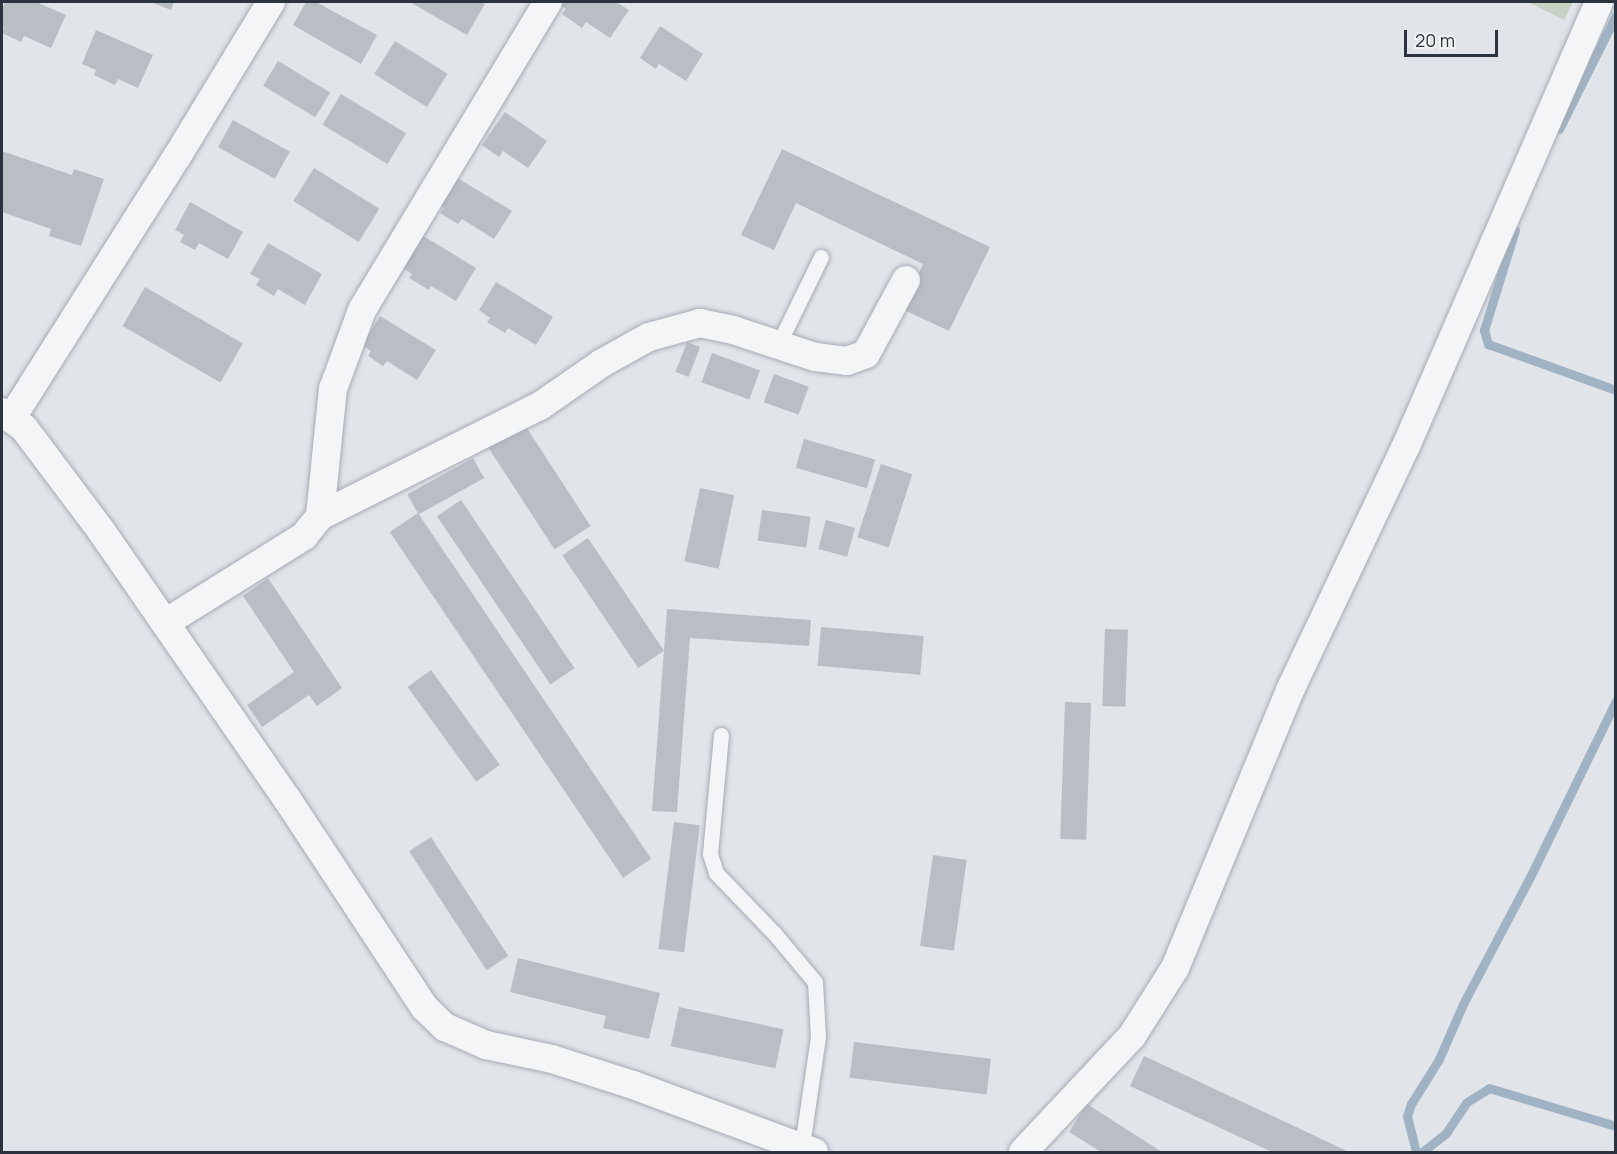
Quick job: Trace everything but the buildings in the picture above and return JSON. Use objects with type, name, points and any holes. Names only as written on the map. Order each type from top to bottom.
[{"type":"street","points":[[271,2],[178,155],[6,416],[24,428],[165,623],[287,799],[424,1008],[445,1027],[486,1045],[552,1059],[808,1149]]},
{"type":"street","points":[[320,516],[333,389],[362,310],[548,2]]},
{"type":"street","points":[[1023,1152],[1132,1036],[1175,968],[1291,688],[1406,446],[1599,2]]},
{"type":"street","points":[[165,623],[304,536],[320,516],[540,406],[602,363],[649,337],[700,323],[733,330],[815,357],[847,361],[866,354],[906,280]]},
{"type":"lane","points":[[778,345],[821,257]]},
{"type":"lane","points":[[720,735],[710,854],[716,873],[774,933],[815,982],[818,1037],[808,1149]]},
{"type":"green space","points":[[1528,2],[1573,2],[1564,20]]},
{"type":"waterway","points":[[1559,129],[1616,15]]},
{"type":"waterway","points":[[1515,230],[1484,330],[1488,344],[1616,390]]},
{"type":"waterway","points":[[1416,1152],[1407,1116],[1411,1104],[1439,1059],[1463,1004],[1530,877],[1616,701]]},
{"type":"waterway","points":[[1422,1152],[1446,1133],[1467,1102],[1489,1088],[1616,1126]]}]
